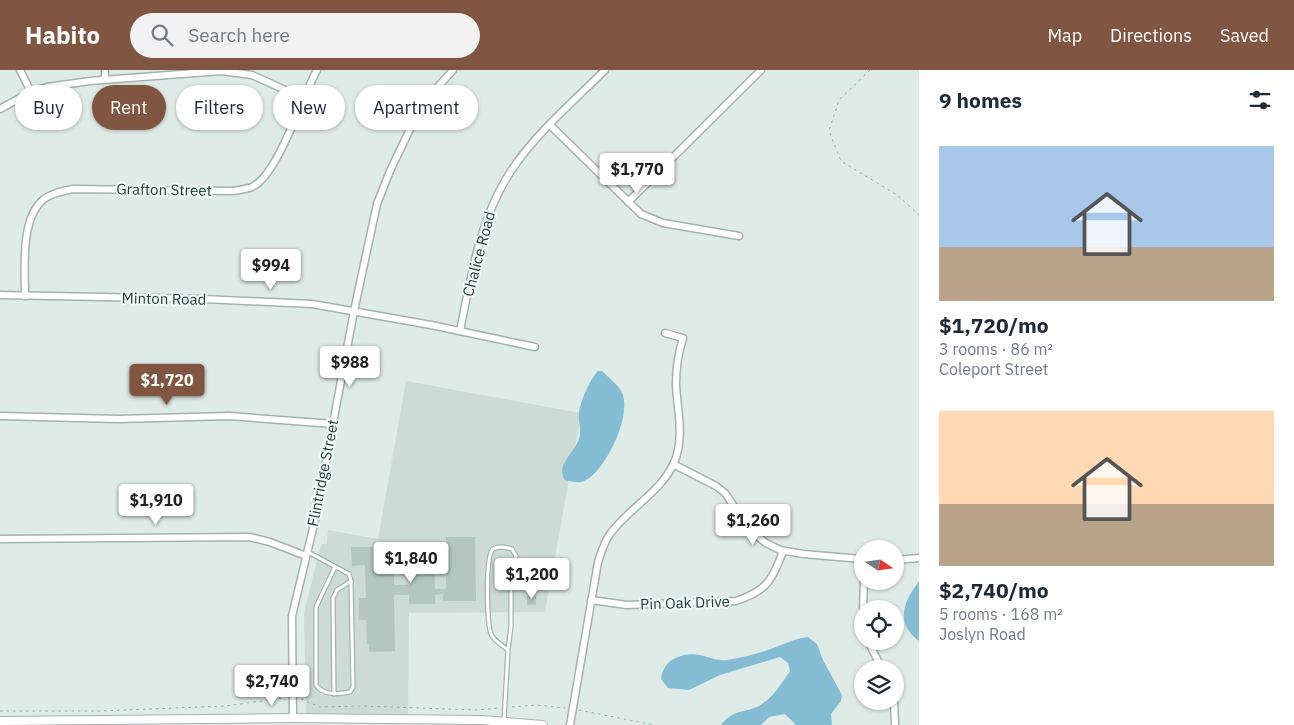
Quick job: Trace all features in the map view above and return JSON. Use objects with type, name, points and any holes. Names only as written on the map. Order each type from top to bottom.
[{"type":"street","points":[[20,70],[28,85]]},
{"type":"street","points":[[105,70],[105,79]]},
{"type":"street","name":"Grafton Street","points":[[310,85],[317,70]]},
{"type":"street","name":"Flintridge Street","points":[[293,718],[292,616],[307,554],[354,311],[377,204],[411,127],[436,89],[453,70]]},
{"type":"street","name":"Chalice Road","points":[[460,331],[471,274],[487,217],[511,170],[536,139],[605,70]]},
{"type":"street","points":[[628,202],[761,70]]},
{"type":"street","points":[[62,85],[105,79],[203,71],[252,75],[274,85]]},
{"type":"street","points":[[0,109],[15,101]]},
{"type":"street","points":[[550,125],[641,214],[652,220],[739,236]]},
{"type":"street","name":"Grafton Street","points":[[25,296],[27,236],[30,218],[42,200],[52,194],[73,189],[233,191],[253,186],[274,163],[289,130]]},
{"type":"street","name":"Minton Road","points":[[0,295],[203,299],[312,304],[460,331],[535,347]]},
{"type":"street","points":[[570,725],[598,562],[603,547],[610,534],[653,492],[673,464],[680,440],[677,359],[683,338],[664,333]]},
{"type":"street","points":[[0,416],[90,419],[230,416],[333,424]]},
{"type":"street","points":[[673,464],[716,486],[724,493],[750,530],[766,543],[783,551],[854,558]]},
{"type":"street","points":[[0,539],[249,537],[307,554]]},
{"type":"street","name":"Pin Oak Drive","points":[[592,600],[627,605],[736,601],[750,597],[765,588],[774,576],[783,551]]},
{"type":"street","points":[[904,559],[919,558]]},
{"type":"street","points":[[894,710],[895,725]]},
{"type":"street","points":[[0,722],[293,718],[320,722],[504,722],[543,725]]},
{"type":"lane","points":[[504,722],[511,626],[511,578],[516,556],[512,550],[500,547],[493,550],[490,554],[488,565],[489,622],[491,634],[508,650]]},
{"type":"lane","points":[[307,554],[349,574],[351,581],[353,687],[350,692],[334,694],[323,692],[316,685],[315,616],[317,602],[334,567]]},
{"type":"lane","points":[[334,694],[333,598],[337,590],[351,581]]},
{"type":"path","points":[[870,70],[839,100],[829,131],[832,140],[841,161],[897,195],[919,215]]},
{"type":"path","points":[[0,711],[100,711],[225,706],[252,704],[274,698],[292,698],[320,707],[362,706],[475,710],[537,705],[573,709],[654,725]]},
{"type":"shaded area","points":[[406,381],[581,413],[545,612],[409,613],[408,714],[306,713],[304,613],[321,544],[327,544],[328,530],[378,539]]},
{"type":"water","points":[[598,371],[602,371],[621,391],[624,401],[624,413],[621,426],[609,454],[592,475],[582,482],[565,480],[562,470],[566,459],[577,444],[580,436],[579,416],[581,403]]},
{"type":"water","points":[[919,582],[919,641],[911,634],[904,620],[906,605],[913,589]]},
{"type":"water","points":[[808,637],[817,644],[823,660],[842,695],[841,701],[831,714],[832,725],[796,725],[785,714],[769,717],[761,725],[721,725],[726,719],[736,713],[762,704],[781,685],[790,671],[788,663],[780,657],[720,675],[689,690],[668,688],[661,679],[666,665],[678,657],[693,654],[727,660],[756,654]]},
{"type":"building","points":[[446,537],[475,537],[476,601],[443,601],[443,594],[435,595],[435,604],[409,604],[409,595],[394,595],[395,651],[369,652],[366,620],[359,620],[359,598],[366,598],[365,565],[352,566],[351,547],[395,547],[394,585],[409,585],[409,547],[434,547],[435,589],[446,589]]},
{"type":"building","points":[[527,596],[536,596],[536,605],[527,605]]}]
